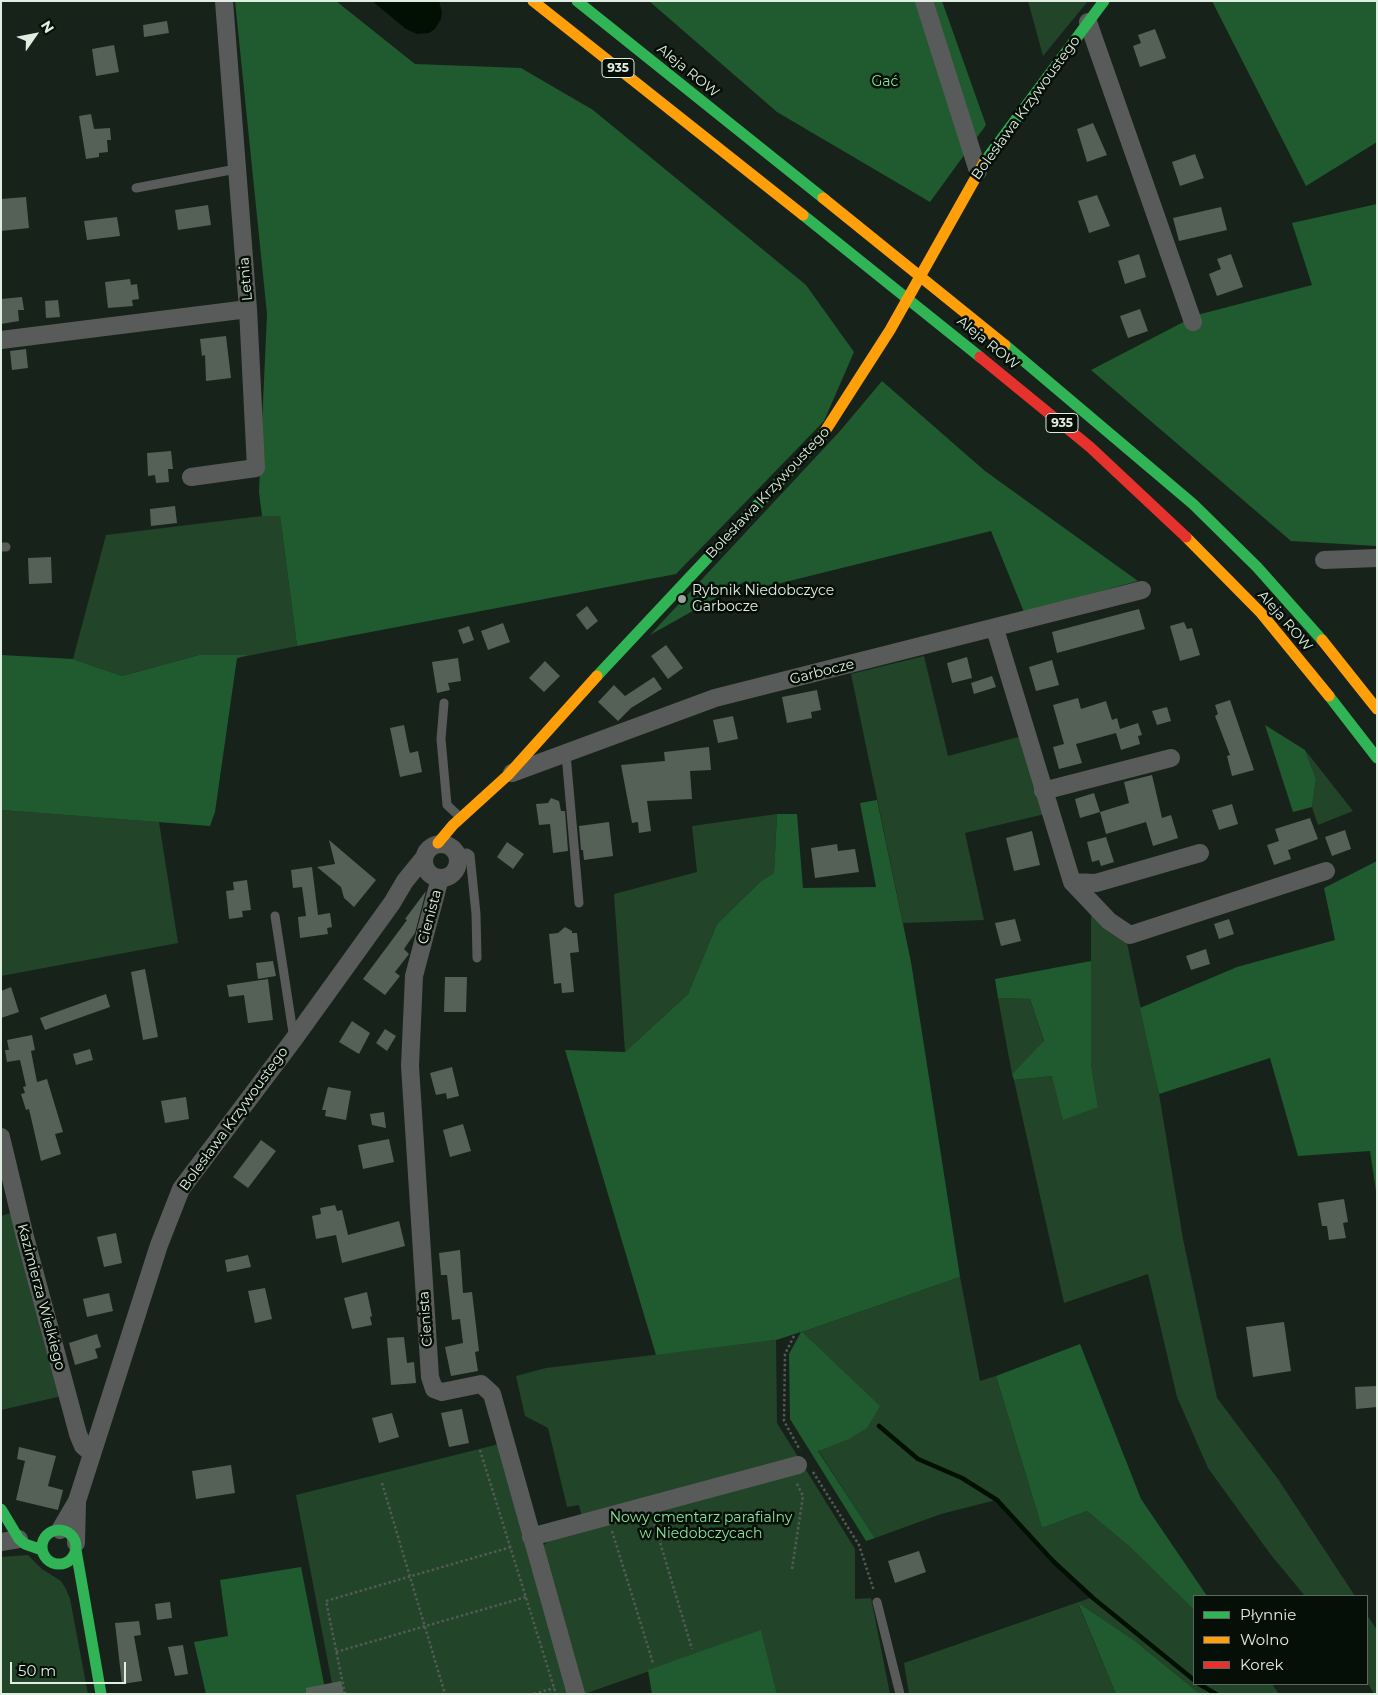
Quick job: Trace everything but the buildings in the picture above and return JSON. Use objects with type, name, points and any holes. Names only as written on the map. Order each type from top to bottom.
[{"type":"main road","name":"Aleja ROW","points":[[533,1],[896,288],[1090,447],[1182,532],[1261,613],[1377,758]]},
{"type":"main road","name":"Aleja ROW","points":[[577,1],[924,279],[1107,429],[1193,504],[1257,567],[1317,633],[1377,709]]},
{"type":"main road","name":"Bolesława Krzywoustego","points":[[438,843],[508,775],[587,686],[827,430],[890,330],[978,171],[1104,1]]},
{"type":"main road","points":[[5,1513],[42,1550],[50,1562],[59,1564],[72,1558],[76,1546]]},
{"type":"main road","points":[[5,1513],[20,1530]]},
{"type":"main road","points":[[42,1550],[43,1541],[50,1531],[70,1534],[76,1546],[101,1694]]},
{"type":"main road","points":[[59,1564],[84,1602]]},
{"type":"street","name":"Letnia","points":[[1,340],[248,308],[224,1]]},
{"type":"street","points":[[924,1],[978,171]]},
{"type":"street","points":[[1088,22],[1193,322]]},
{"type":"street","points":[[192,477],[256,468],[248,308]]},
{"type":"street","points":[[1324,560],[1377,558]]},
{"type":"street","name":"Garbocze","points":[[508,775],[716,698],[995,629],[1142,590]]},
{"type":"street","points":[[995,629],[1072,882],[1109,921],[1130,935],[1326,871]]},
{"type":"street","points":[[1043,791],[1171,758]]},
{"type":"street","points":[[457,854],[449,845],[438,843],[428,848],[423,859],[425,868],[436,877],[446,877],[455,870],[458,865],[457,854],[462,833],[462,819]]},
{"type":"street","points":[[1072,882],[1096,883],[1200,853]]},
{"type":"street","name":"Bolesława Krzywoustego","points":[[76,1546],[76,1501],[90,1452],[175,1202],[196,1167],[294,1039],[392,903],[405,881],[423,859]]},
{"type":"street","name":"Bolesława Krzywoustego","points":[[392,903],[418,881],[436,877]]},
{"type":"street","name":"Cienista","points":[[436,877],[414,976],[410,1066],[430,1377],[434,1389],[442,1392],[481,1384],[492,1394],[576,1694]]},
{"type":"street","name":"Kazimierza Wielkiego","points":[[1,1137],[25,1236],[78,1434],[83,1446],[90,1452]]},
{"type":"street","points":[[533,1544],[608,1517],[800,1463]]},
{"type":"street","name":"Bolesława Krzywoustego","points":[[50,1531],[76,1501]]},
{"type":"street","points":[[1,1542],[20,1530]]},
{"type":"lane","points":[[136,188],[236,169]]},
{"type":"lane","points":[[444,703],[441,739],[447,805],[462,819]]},
{"type":"lane","points":[[566,754],[579,903]]},
{"type":"lane","points":[[457,854],[467,852],[470,854],[476,914],[477,958]]},
{"type":"lane","points":[[275,916],[294,1039]]},
{"type":"lane","points":[[877,1602],[900,1694]]},
{"type":"path","points":[[794,1336],[785,1354],[784,1421],[800,1463],[859,1545],[877,1602]]},
{"type":"path","points":[[480,1450],[556,1694]]},
{"type":"path","points":[[792,1569],[803,1496],[800,1463]]},
{"type":"path","points":[[382,1483],[445,1694]]},
{"type":"path","points":[[649,1506],[692,1649]]},
{"type":"path","points":[[608,1517],[653,1663]]},
{"type":"path","points":[[345,1694],[326,1601],[510,1548]]},
{"type":"path","points":[[336,1652],[526,1597]]},
{"type":"path","points":[[534,1694],[554,1688]]},
{"type":"green space","points":[[235,1],[336,1],[415,64],[521,68],[593,110],[806,285],[854,352],[824,421],[676,574],[297,646],[280,516],[262,516],[259,492],[267,314]]},
{"type":"green space","name":"Gać","points":[[649,1],[942,1],[986,125],[930,202],[777,112]]},
{"type":"green space","points":[[1028,1],[1088,1],[1043,56]]},
{"type":"green space","points":[[1212,1],[1377,1],[1377,142],[1306,186]]},
{"type":"green space","points":[[1377,204],[1377,546],[1291,541],[1091,370],[1197,315],[1312,285],[1292,223]]},
{"type":"green space","points":[[882,381],[985,471],[1138,581],[1024,612],[991,531],[745,592],[746,581],[650,635],[840,431]]},
{"type":"green space","points":[[262,516],[280,516],[297,646],[237,658],[199,655],[122,676],[73,659],[106,535]]},
{"type":"green space","points":[[1,655],[73,659],[122,676],[199,655],[248,655],[237,658],[215,812],[210,826],[1,810]]},
{"type":"green space","points":[[924,656],[948,756],[1022,736],[1045,814],[965,833],[984,920],[903,923],[851,674]]},
{"type":"green space","points":[[1265,725],[1305,750],[1316,779],[1312,807],[1293,812]]},
{"type":"green space","points":[[1305,750],[1353,811],[1318,825],[1312,807],[1316,779]]},
{"type":"green space","points":[[877,800],[911,962],[960,1277],[802,1332],[880,1406],[867,1428],[847,1440],[818,1451],[875,1538],[866,1541],[790,1419],[789,1354],[801,1332],[776,1340],[656,1355],[565,1050],[625,1052],[688,994],[717,924],[761,881],[774,873],[777,814],[797,814],[803,888],[876,887],[860,803]]},
{"type":"green space","points":[[1,810],[159,822],[178,943],[1,976]]},
{"type":"green space","points":[[777,814],[774,873],[761,881],[717,924],[688,994],[625,1052],[614,894],[697,872],[692,826]]},
{"type":"green space","points":[[1377,861],[1377,1198],[1370,1151],[1298,1156],[1270,1058],[1159,1094],[1140,1008],[1237,967],[1335,940],[1324,888]]},
{"type":"green space","points":[[1091,915],[1127,943],[1159,1094],[1183,1239],[1217,1398],[1278,1479],[1354,1595],[1304,1595],[1271,1555],[1208,1468],[1177,1397],[1148,1274],[1064,1303],[1014,1080],[1052,1076],[1098,1107],[1091,1064]]},
{"type":"green space","points":[[1091,961],[1091,1064],[1098,1107],[1063,1120],[1052,1076],[1014,1080],[1012,1074],[1044,1041],[1030,999],[998,998],[995,979]]},
{"type":"green space","points":[[998,998],[1030,999],[1044,1042],[1012,1074]]},
{"type":"green space","points":[[13,1212],[62,1396],[1,1410],[1,1216]]},
{"type":"green space","points":[[960,1277],[980,1381],[996,1376],[1042,1528],[1087,1511],[1130,1547],[1193,1609],[1193,1685],[1273,1685],[1279,1694],[1200,1694],[1135,1641],[1078,1604],[1116,1694],[909,1694],[904,1663],[1093,1597],[1054,1562],[996,1500],[941,1514],[875,1538],[818,1450],[847,1440],[802,1332]]},
{"type":"green space","name":"Nowy cmentarz parafialny w Niedobczycach","points":[[776,1340],[777,1423],[855,1549],[855,1599],[871,1598],[890,1694],[777,1694],[761,1632],[584,1694],[538,1549],[582,1518],[579,1505],[567,1507],[548,1428],[525,1416],[516,1376],[546,1368]]},
{"type":"green space","points":[[1080,1344],[1141,1499],[1206,1595],[1193,1595],[1193,1609],[1130,1547],[1087,1511],[1042,1528],[996,1376]]},
{"type":"green space","points":[[499,1444],[570,1694],[334,1694],[296,1495]]},
{"type":"green space","points":[[28,1555],[42,1569],[61,1581],[66,1589],[70,1599],[88,1694],[1,1694],[1,1557]]},
{"type":"green space","points":[[301,1567],[326,1694],[206,1694],[194,1642],[228,1636],[220,1580]]},
{"type":"green space","points":[[1078,1603],[1135,1641],[1200,1694],[1116,1694]]},
{"type":"green space","points":[[1368,1616],[1377,1630],[1377,1694],[1374,1694],[1368,1684]]},
{"type":"green space","points":[[761,1630],[777,1694],[652,1694],[648,1670]]},
{"type":"shaded area","points":[[372,1],[439,1],[442,12],[441,19],[435,29],[429,33],[417,34],[406,29]]},
{"type":"waterway","points":[[879,1426],[918,1459],[962,1478],[997,1500],[1054,1562],[1093,1598],[1193,1679]]},
{"type":"waterway","points":[[1201,1685],[1216,1694]]},
{"type":"traffic: fast","points":[[577,1],[823,198]]},
{"type":"traffic: fast","points":[[985,161],[1104,1]]},
{"type":"traffic: fast","points":[[803,215],[980,357]]},
{"type":"traffic: fast","points":[[1005,345],[1193,504],[1257,567],[1322,640]]},
{"type":"traffic: fast","points":[[597,676],[822,436]]},
{"type":"traffic: fast","points":[[1329,696],[1377,758]]},
{"type":"traffic: fast","points":[[1,1509],[19,1539],[25,1544],[42,1550]]},
{"type":"traffic: fast","points":[[59,1530],[66,1531],[71,1535],[75,1540],[76,1547],[75,1554],[71,1559],[66,1563],[59,1564],[52,1563],[47,1559],[43,1554],[42,1547],[43,1540],[47,1535],[52,1531],[59,1530]]},
{"type":"traffic: fast","points":[[76,1550],[101,1694]]},
{"type":"traffic: slow","points":[[533,1],[803,215]]},
{"type":"traffic: slow","points":[[822,436],[890,330],[985,161]]},
{"type":"traffic: slow","points":[[823,198],[1005,345]]},
{"type":"traffic: slow","points":[[1186,537],[1261,613],[1329,696]]},
{"type":"traffic: slow","points":[[1322,640],[1377,709]]},
{"type":"traffic: slow","points":[[438,843],[453,825],[508,775],[597,676]]},
{"type":"traffic: jam","points":[[980,357],[1090,447],[1186,537]]},
{"type":"place","name":"Rybnik Niedobczyce Garbocze","points":[[682,599]]}]
